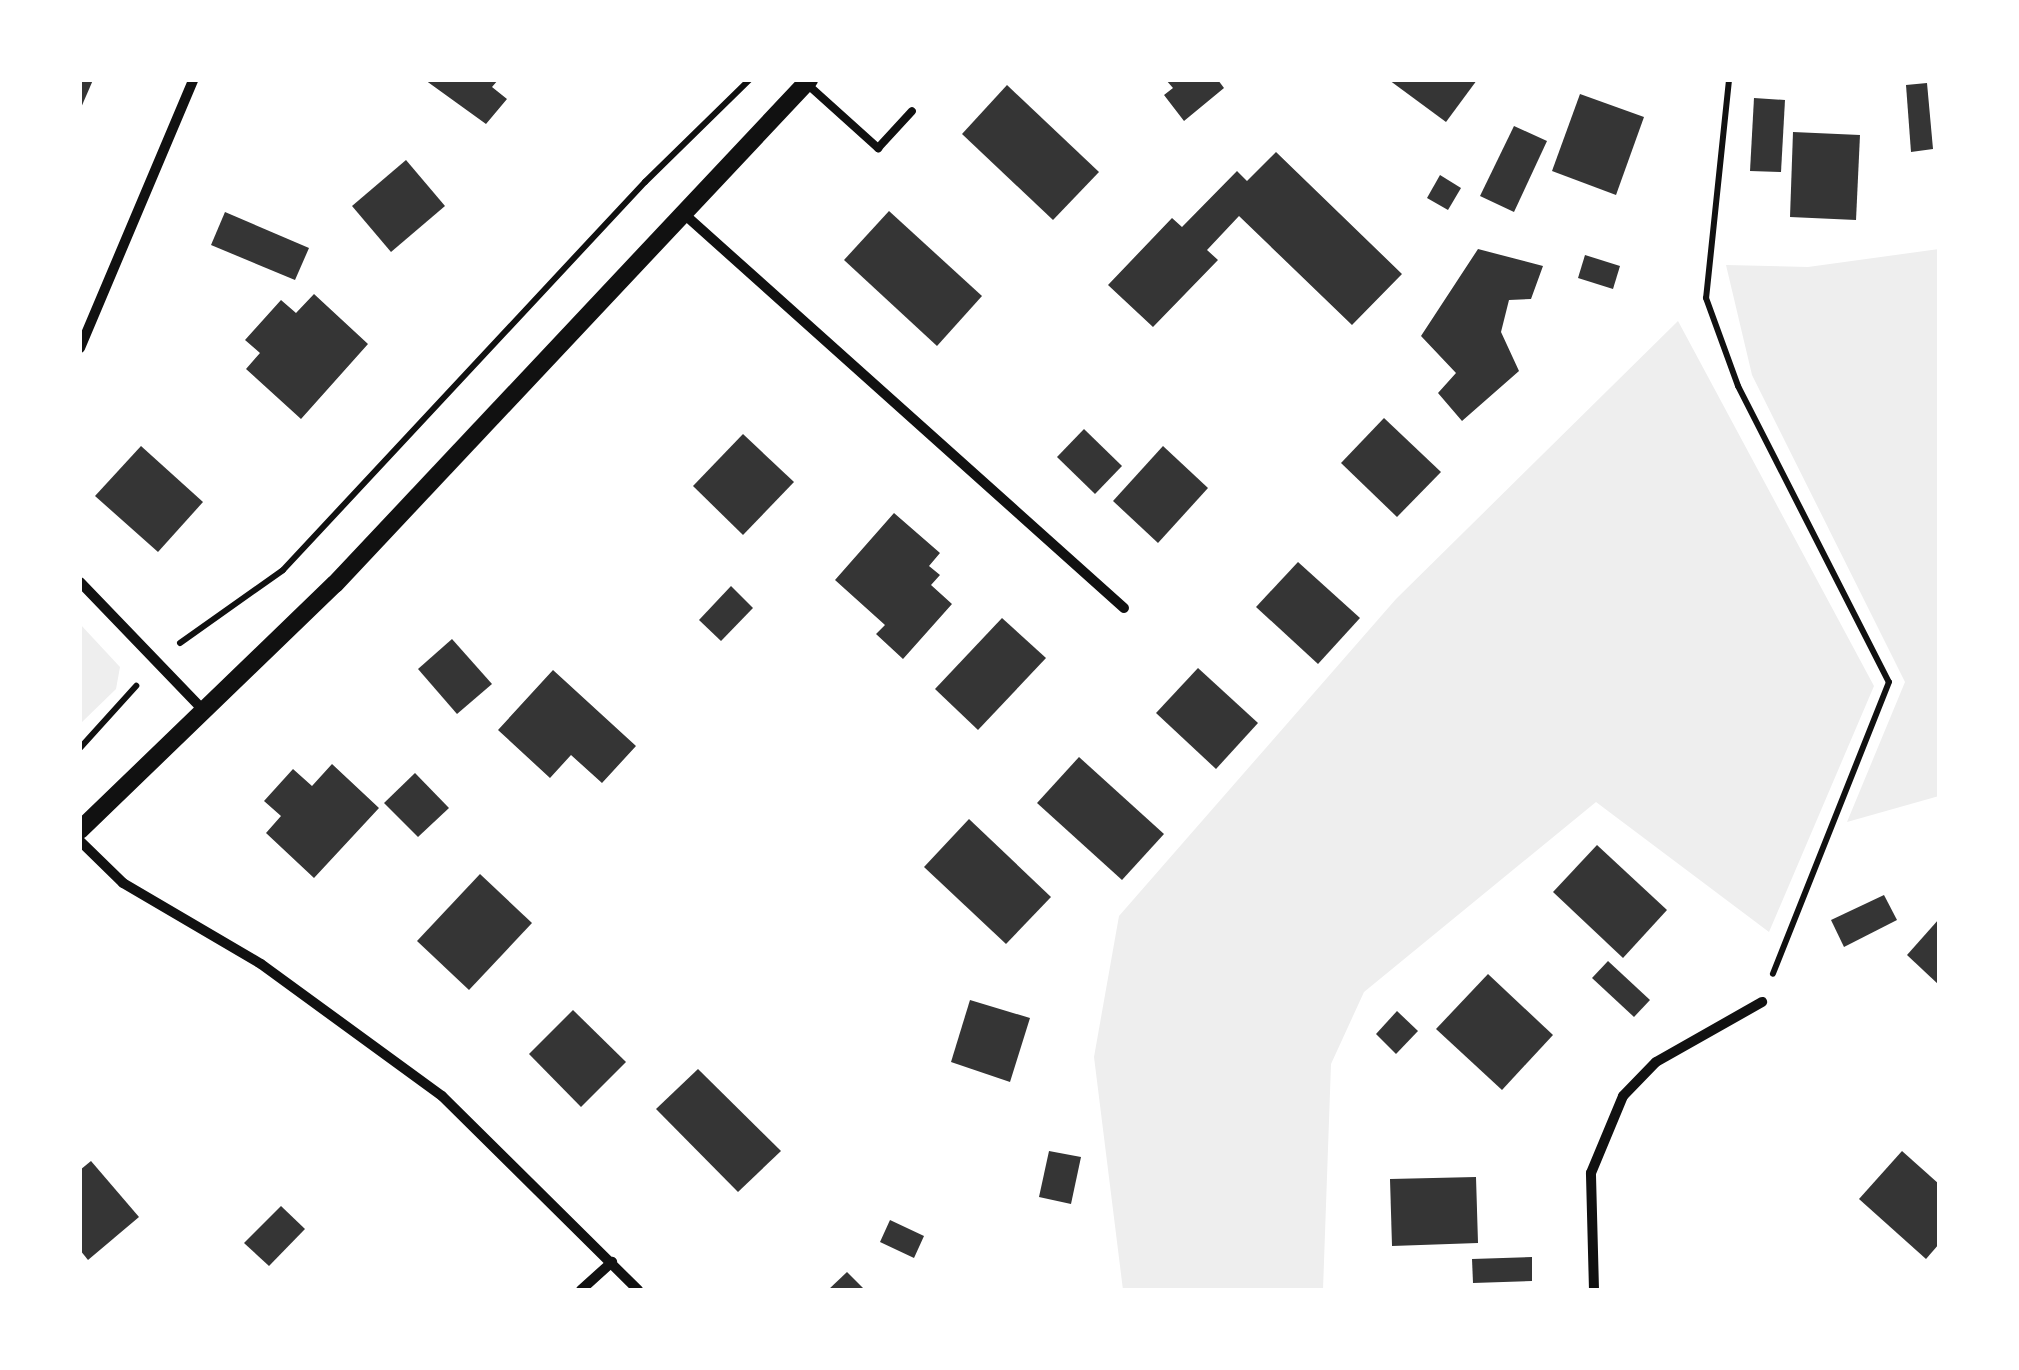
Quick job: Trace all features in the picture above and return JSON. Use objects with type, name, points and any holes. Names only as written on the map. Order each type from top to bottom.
[{"type":"street","points":[[80,348],[194,80]]},
{"type":"street","points":[[80,830],[206,713],[807,82]]},
{"type":"street","points":[[683,213],[1124,608]]},
{"type":"street","points":[[80,582],[206,713]]},
{"type":"street","points":[[80,841],[123,883],[261,964],[442,1096],[638,1290]]},
{"type":"street","points":[[1594,1290],[1591,1173],[1623,1096],[1656,1062],[1762,1002]]},
{"type":"street","points":[[581,1290],[612,1262]]},
{"type":"lane","points":[[807,82],[878,148],[912,110]]},
{"type":"path","points":[[80,748],[110,721],[153,661],[283,570],[645,182],[749,80]]},
{"type":"path","points":[[1729,80],[1706,298],[1738,386],[1889,682],[1762,1002]]},
{"type":"shaded area","points":[[1939,249],[1939,796],[1847,822],[1905,682],[1752,375],[1726,265],[1808,267]]},
{"type":"shaded area","points":[[1678,321],[1874,686],[1769,932],[1596,802],[1364,992],[1331,1064],[1323,1290],[1123,1290],[1094,1057],[1119,916],[1396,599]]},
{"type":"shaded area","points":[[80,624],[120,667],[116,689],[80,724]]},
{"type":"building","points":[[80,80],[93,80],[80,110]]},
{"type":"building","points":[[425,80],[498,80],[492,87],[507,99],[486,124]]},
{"type":"building","points":[[1166,80],[1218,80],[1224,88],[1184,121],[1164,95],[1173,88]]},
{"type":"building","points":[[1389,80],[1477,80],[1446,122]]},
{"type":"building","points":[[1927,83],[1933,149],[1911,152],[1906,85]]},
{"type":"building","points":[[1007,85],[1099,172],[1053,220],[962,134]]},
{"type":"building","points":[[1580,94],[1644,117],[1616,195],[1552,171]]},
{"type":"building","points":[[1754,98],[1785,100],[1781,172],[1750,171]]},
{"type":"building","points":[[1514,126],[1547,141],[1514,212],[1480,196]]},
{"type":"building","points":[[1793,132],[1860,135],[1856,220],[1790,217]]},
{"type":"building","points":[[1276,152],[1402,274],[1352,325],[1239,216],[1207,250],[1218,260],[1153,327],[1108,285],[1172,218],[1182,227],[1237,171],[1247,181]]},
{"type":"building","points":[[406,160],[445,206],[391,252],[352,206]]},
{"type":"building","points":[[1440,175],[1461,188],[1448,210],[1427,198]]},
{"type":"building","points":[[889,211],[982,296],[937,346],[844,260]]},
{"type":"building","points":[[225,212],[309,248],[295,280],[211,245]]},
{"type":"building","points":[[1478,249],[1543,266],[1531,299],[1509,300],[1501,332],[1519,371],[1462,421],[1438,393],[1456,373],[1421,336]]},
{"type":"building","points":[[1585,255],[1620,266],[1613,289],[1578,278]]},
{"type":"building","points":[[314,294],[368,344],[301,419],[246,369],[260,353],[245,340],[281,300],[296,313]]},
{"type":"building","points":[[1384,418],[1441,472],[1397,517],[1341,463]]},
{"type":"building","points":[[1084,429],[1122,466],[1095,494],[1057,457]]},
{"type":"building","points":[[743,434],[794,482],[743,535],[693,486]]},
{"type":"building","points":[[141,446],[203,502],[158,552],[95,496]]},
{"type":"building","points":[[1163,446],[1208,488],[1158,543],[1113,501]]},
{"type":"building","points":[[894,513],[940,553],[929,566],[940,575],[931,585],[952,604],[903,659],[876,634],[885,625],[835,580]]},
{"type":"building","points":[[1298,562],[1360,618],[1318,664],[1256,607]]},
{"type":"building","points":[[731,586],[753,608],[721,641],[699,620]]},
{"type":"building","points":[[1002,618],[1046,658],[978,730],[935,689]]},
{"type":"building","points":[[452,639],[492,684],[457,714],[418,669]]},
{"type":"building","points":[[1198,668],[1258,723],[1216,769],[1156,713]]},
{"type":"building","points":[[553,670],[636,746],[602,783],[571,755],[550,778],[498,730]]},
{"type":"building","points":[[1079,757],[1164,834],[1122,880],[1037,803]]},
{"type":"building","points":[[332,764],[379,808],[314,878],[266,833],[281,816],[264,801],[293,769],[312,786]]},
{"type":"building","points":[[415,773],[449,808],[418,837],[384,803]]},
{"type":"building","points":[[969,819],[1051,897],[1006,944],[924,867]]},
{"type":"building","points":[[1597,845],[1667,910],[1623,958],[1553,892]]},
{"type":"building","points":[[480,874],[532,923],[469,990],[417,941]]},
{"type":"building","points":[[1884,895],[1897,920],[1844,947],[1831,920]]},
{"type":"building","points":[[1939,919],[1939,985],[1907,955]]},
{"type":"building","points":[[1608,961],[1650,1000],[1634,1017],[1592,978]]},
{"type":"building","points":[[1488,974],[1553,1035],[1502,1090],[1436,1029]]},
{"type":"building","points":[[970,1000],[1030,1018],[1010,1082],[951,1062]]},
{"type":"building","points":[[573,1010],[626,1062],[581,1107],[529,1054]]},
{"type":"building","points":[[1397,1011],[1418,1031],[1396,1054],[1376,1034]]},
{"type":"building","points":[[698,1069],[781,1151],[738,1192],[656,1109]]},
{"type":"building","points":[[1049,1151],[1081,1157],[1071,1204],[1039,1197]]},
{"type":"building","points":[[1902,1151],[1939,1184],[1939,1244],[1926,1259],[1859,1199]]},
{"type":"building","points":[[91,1161],[139,1217],[88,1260],[80,1250],[80,1170]]},
{"type":"building","points":[[1476,1177],[1478,1243],[1392,1246],[1390,1179]]},
{"type":"building","points":[[281,1206],[305,1229],[269,1266],[244,1243]]},
{"type":"building","points":[[890,1220],[924,1236],[914,1258],[880,1242]]},
{"type":"building","points":[[1532,1257],[1532,1281],[1473,1283],[1472,1259]]},
{"type":"building","points":[[847,1272],[865,1290],[828,1290]]}]
